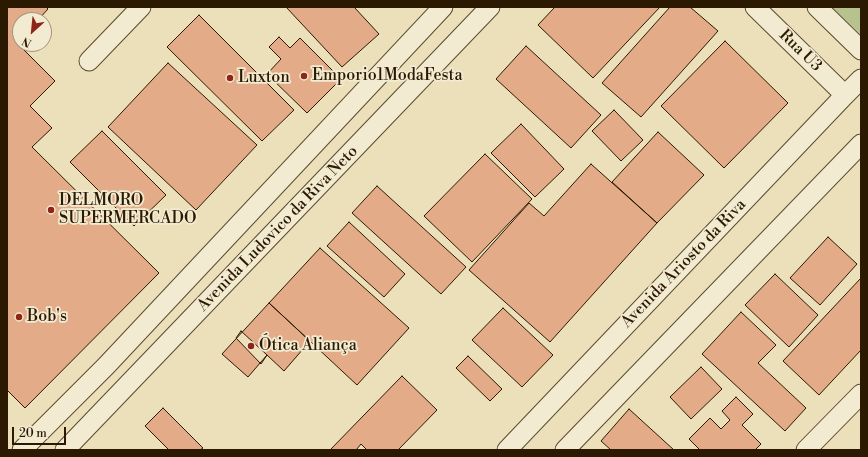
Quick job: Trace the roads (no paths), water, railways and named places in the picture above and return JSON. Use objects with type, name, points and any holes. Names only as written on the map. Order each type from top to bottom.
[{"type":"street","points":[[89,61],[141,7]]},
{"type":"street","points":[[22,450],[106,366],[443,7]]},
{"type":"street","name":"Avenida Ludovico da Riva Neto","points":[[65,450],[490,7]]},
{"type":"street","name":"Rua U3","points":[[755,7],[845,95]]},
{"type":"street","points":[[817,7],[861,50]]},
{"type":"street","name":"Avenida Ariosto da Riva","points":[[507,450],[861,79]]},
{"type":"street","points":[[565,450],[861,144]]},
{"type":"street","points":[[806,450],[861,394]]},
{"type":"place","name":"Emporio1ModaFesta","points":[[304,76]]},
{"type":"place","name":"Luxton","points":[[230,78]]},
{"type":"place","name":"DELMORO SUPERMERCADO","points":[[51,210]]},
{"type":"place","name":"Bob's","points":[[19,317]]},
{"type":"place","name":"Ótica Aliança","points":[[251,346]]}]
